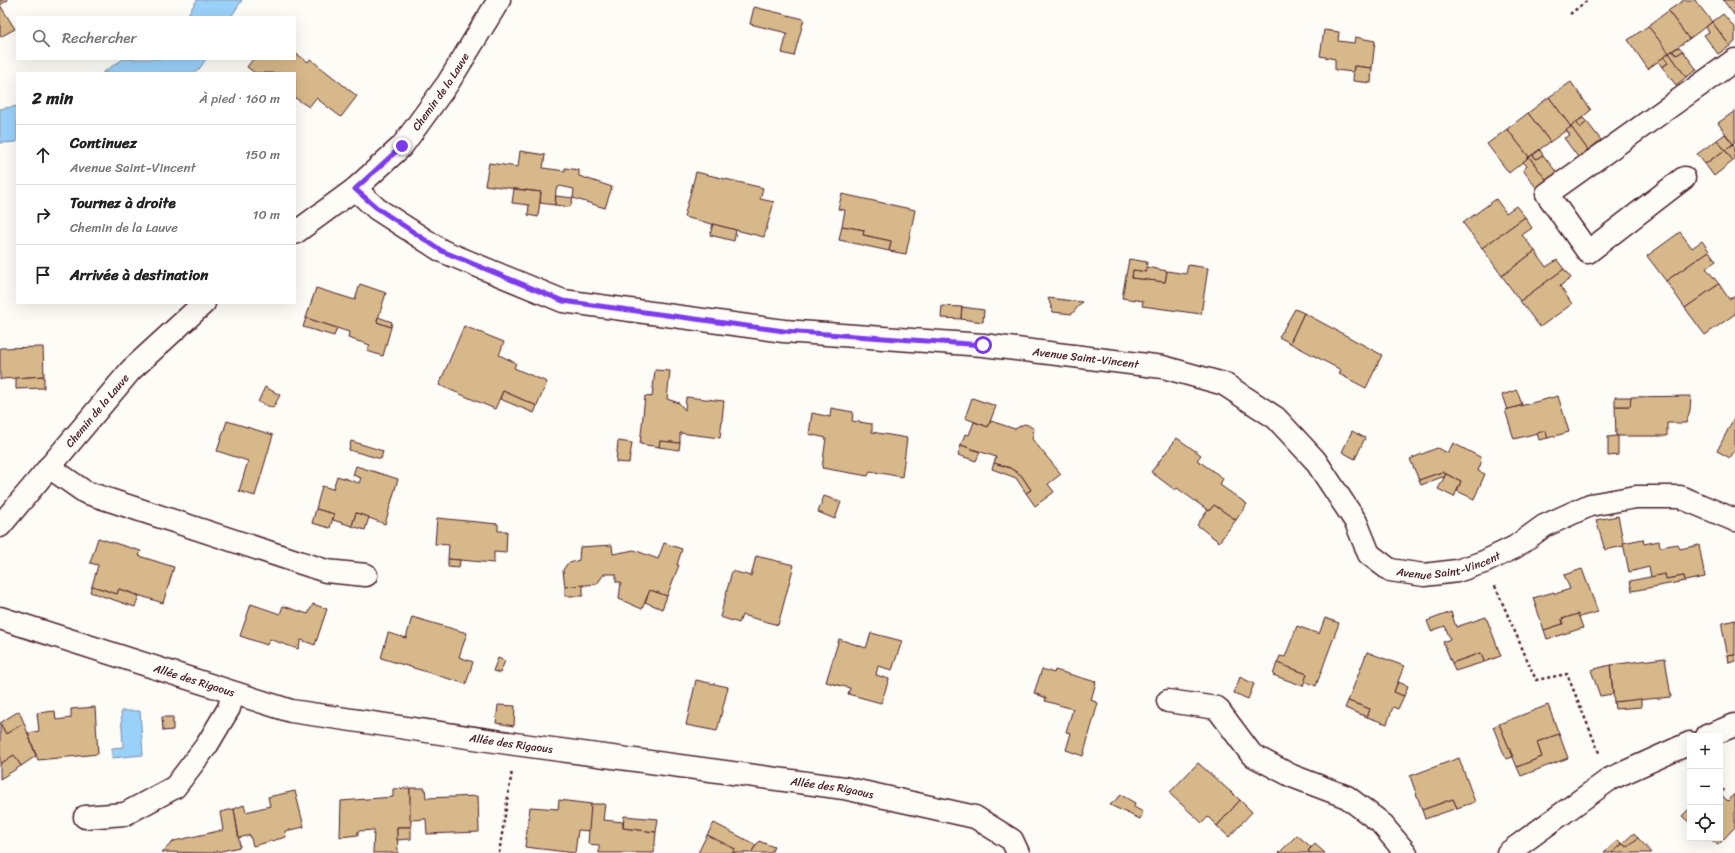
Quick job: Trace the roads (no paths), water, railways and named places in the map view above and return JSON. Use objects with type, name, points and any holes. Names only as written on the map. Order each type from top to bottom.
[{"type":"street","name":"Chemin de la Lauve","points":[[296,232],[355,189],[402,146],[448,83],[499,0]]},
{"type":"street","points":[[1684,178],[1588,252],[1547,194],[1735,60]]},
{"type":"street","name":"Avenue Saint-Vincent","points":[[355,189],[377,208],[442,251],[563,301],[784,331],[983,345],[1163,367],[1224,384],[1276,418],[1315,460],[1356,522],[1369,554],[1390,570],[1424,575],[1457,571],[1484,562],[1515,547],[1544,526],[1590,505],[1636,497],[1680,497],[1735,520]]},
{"type":"street","name":"Chemin de la Lauve","points":[[0,526],[132,370],[203,304]]},
{"type":"street","points":[[49,467],[85,492],[326,571],[366,575]]},
{"type":"street","name":"Allée des Rigaous","points":[[0,618],[291,711],[515,744],[844,788],[975,817],[1012,840],[1018,853]]},
{"type":"street","points":[[85,817],[126,814],[175,787],[207,745],[229,708],[233,693]]},
{"type":"street","points":[[1168,701],[1217,708],[1252,755],[1292,776],[1347,797],[1380,822],[1406,853]]},
{"type":"street","points":[[1715,733],[1735,725]]},
{"type":"street","points":[[1508,853],[1610,779],[1687,744]]},
{"type":"water","points":[[197,0],[242,0],[232,16],[187,16]]},
{"type":"water","points":[[122,60],[205,60],[195,72],[104,72]]},
{"type":"water","points":[[16,106],[16,142],[0,143],[0,109]]},
{"type":"water","points":[[121,711],[140,711],[143,755],[112,758],[112,748],[123,747]]}]
